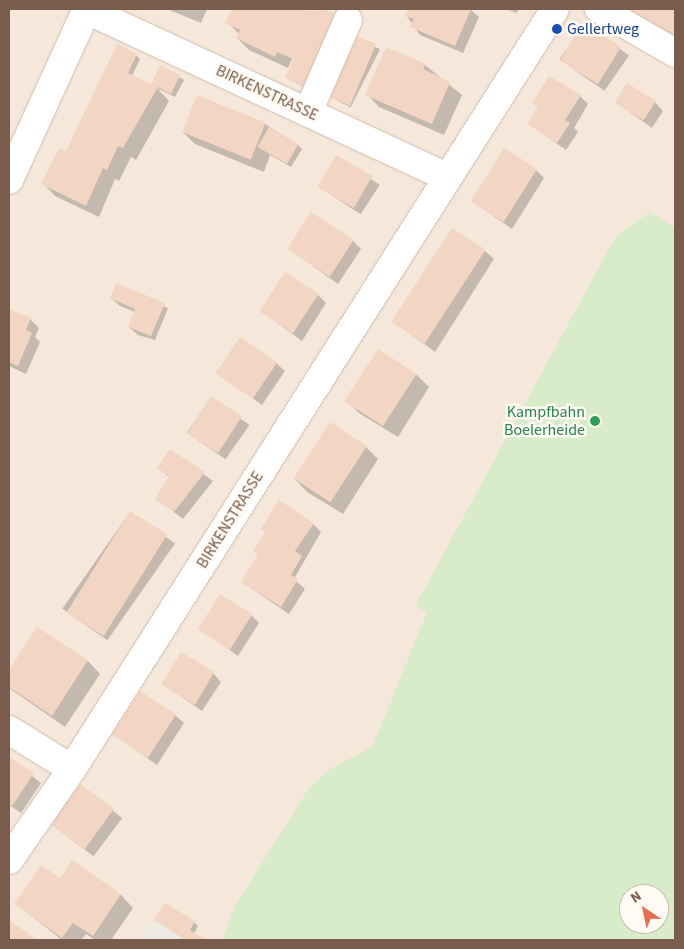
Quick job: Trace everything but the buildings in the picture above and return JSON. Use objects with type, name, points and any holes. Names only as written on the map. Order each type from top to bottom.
[{"type":"street","name":"BIRKENSTRASSE","points":[[9,180],[87,9],[447,177]]},
{"type":"street","name":"BIRKENSTRASSE","points":[[9,860],[16,833],[72,770],[555,9]]},
{"type":"street","points":[[599,9],[675,53]]},
{"type":"street","points":[[308,112],[348,20]]},
{"type":"street","points":[[9,730],[72,770]]},
{"type":"shaded area","points":[[9,9],[675,9],[675,940],[9,940]]},
{"type":"shaded area","points":[[165,903],[195,921],[190,930],[205,940],[141,940]]},
{"type":"green space","name":"Kampfbahn Boelerheide","points":[[650,212],[675,228],[675,940],[222,940],[236,904],[309,788],[330,769],[373,746],[427,612],[415,606],[616,236]]},
{"type":"place","name":"Gellertweg","points":[[557,29]]},
{"type":"place","name":"Kampfbahn Boelerheide","points":[[595,421]]}]
